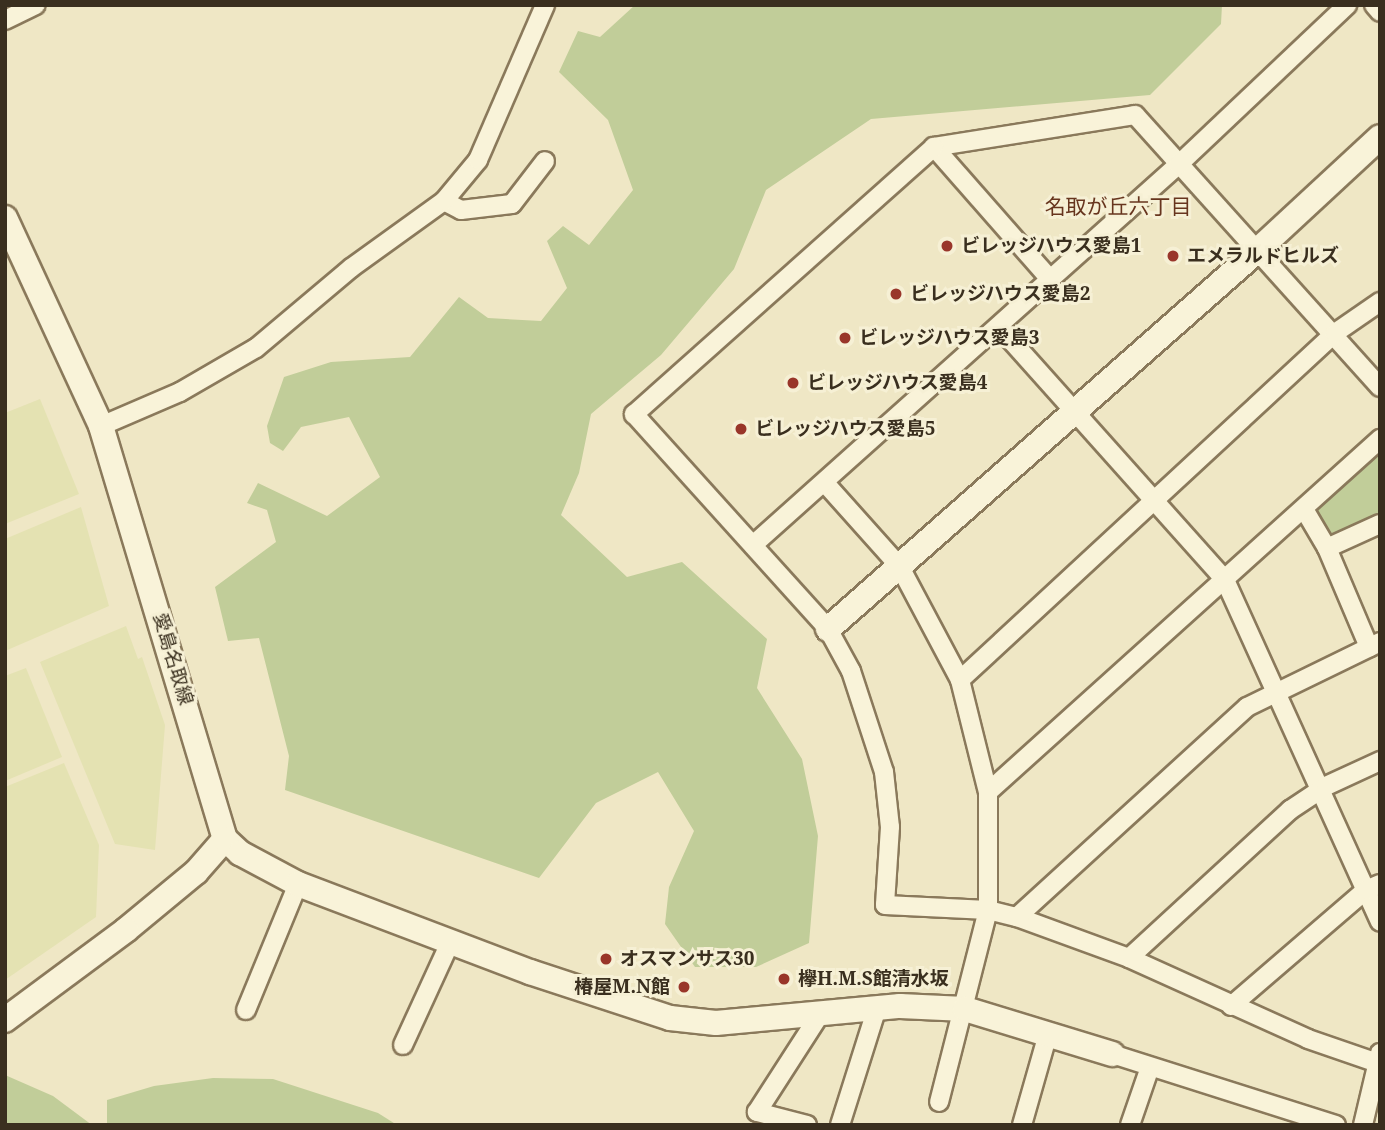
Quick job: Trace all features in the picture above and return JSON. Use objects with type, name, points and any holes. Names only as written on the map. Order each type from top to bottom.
[{"type":"street","points":[[5,20],[36,5]]},
{"type":"street","points":[[101,426],[180,392],[256,348],[351,268],[444,201],[478,160],[545,5]]},
{"type":"street","points":[[753,545],[1178,165],[1347,5]]},
{"type":"street","points":[[1374,5],[1380,12]]},
{"type":"street","points":[[1363,1125],[1379,1060],[1231,1006],[1129,958],[1017,917],[988,910],[885,905],[890,827],[884,772],[851,671],[828,629],[634,414],[934,148],[1135,115],[1178,165],[1335,333],[1380,387]]},
{"type":"street","points":[[828,629],[1258,250],[1380,137]]},
{"type":"street","points":[[934,148],[1051,280]]},
{"type":"street","points":[[444,201],[461,210],[513,204],[545,161]]},
{"type":"street","name":"愛島名取線","points":[[5,218],[101,426],[225,839]]},
{"type":"street","points":[[960,680],[1335,333],[1380,302]]},
{"type":"street","points":[[999,327],[1076,409],[1154,502],[1225,580],[1278,691],[1319,790],[1373,887],[1380,922]]},
{"type":"street","points":[[988,792],[1380,439]]},
{"type":"street","points":[[825,483],[900,567],[960,680],[988,792],[988,910],[965,1009],[939,1102]]},
{"type":"street","points":[[1017,917],[1247,707],[1374,644],[1327,548],[1304,509]]},
{"type":"street","points":[[1327,548],[1380,524]]},
{"type":"street","points":[[1129,958],[1290,810],[1319,790],[1380,761]]},
{"type":"street","points":[[5,1020],[126,930],[196,872],[225,839],[240,853],[298,884],[450,943],[670,1018],[716,1023],[822,1011],[877,1008],[965,1009],[1336,1125]]},
{"type":"street","points":[[246,1010],[298,884]]},
{"type":"street","points":[[1231,1006],[1373,887]]},
{"type":"street","points":[[403,1045],[450,943]]},
{"type":"street","points":[[840,1125],[877,1008]]},
{"type":"street","points":[[807,1125],[753,1119],[822,1011]]},
{"type":"street","points":[[1022,1125],[1048,1034]]},
{"type":"street","points":[[1130,1125],[1150,1067]]},
{"type":"shaded area","points":[[40,399],[79,494],[5,524],[5,413]]},
{"type":"shaded area","points":[[81,507],[109,606],[5,651],[5,539]]},
{"type":"shaded area","points":[[126,626],[138,659],[142,657],[165,725],[155,850],[115,844],[40,662]]},
{"type":"shaded area","points":[[26,668],[62,757],[5,781],[5,676]]},
{"type":"shaded area","points":[[64,763],[99,845],[96,917],[5,980],[5,787]]},
{"type":"green space","points":[[635,5],[1222,5],[1221,24],[1150,95],[871,119],[766,190],[734,269],[661,355],[591,414],[579,473],[561,515],[627,577],[682,562],[767,639],[757,688],[802,759],[818,836],[809,943],[756,967],[695,967],[665,924],[669,887],[694,831],[658,772],[596,803],[539,878],[285,790],[289,756],[259,638],[228,641],[215,587],[276,542],[267,510],[247,503],[258,483],[327,516],[380,477],[349,417],[301,427],[283,451],[270,443],[267,426],[284,377],[331,362],[410,357],[459,297],[488,318],[541,321],[567,288],[547,241],[563,226],[589,245],[633,190],[608,120],[559,72],[578,31],[600,37]]},
{"type":"green space","points":[[1380,450],[1380,518],[1336,540],[1328,538],[1317,517],[1317,505]]},
{"type":"green space","points":[[5,1075],[53,1096],[92,1125],[5,1125]]},
{"type":"green space","points":[[213,1078],[273,1079],[378,1113],[397,1125],[107,1125],[107,1100],[154,1086]]},
{"type":"place","name":"ビレッジハウス愛島1","points":[[947,246]]},
{"type":"place","name":"エメラルドヒルズ","points":[[1173,256]]},
{"type":"place","name":"ビレッジハウス愛島2","points":[[896,294]]},
{"type":"place","name":"ビレッジハウス愛島3","points":[[845,338]]},
{"type":"place","name":"ビレッジハウス愛島4","points":[[793,383]]},
{"type":"place","name":"ビレッジハウス愛島5","points":[[741,429]]},
{"type":"place","name":"オスマンサス30","points":[[606,959]]},
{"type":"place","name":"欅H.M.S館清水坂","points":[[784,979]]},
{"type":"place","name":"椿屋M.N館","points":[[684,987]]},
{"type":"district","name":"名取が丘六丁目","points":[[1118,206]]}]
